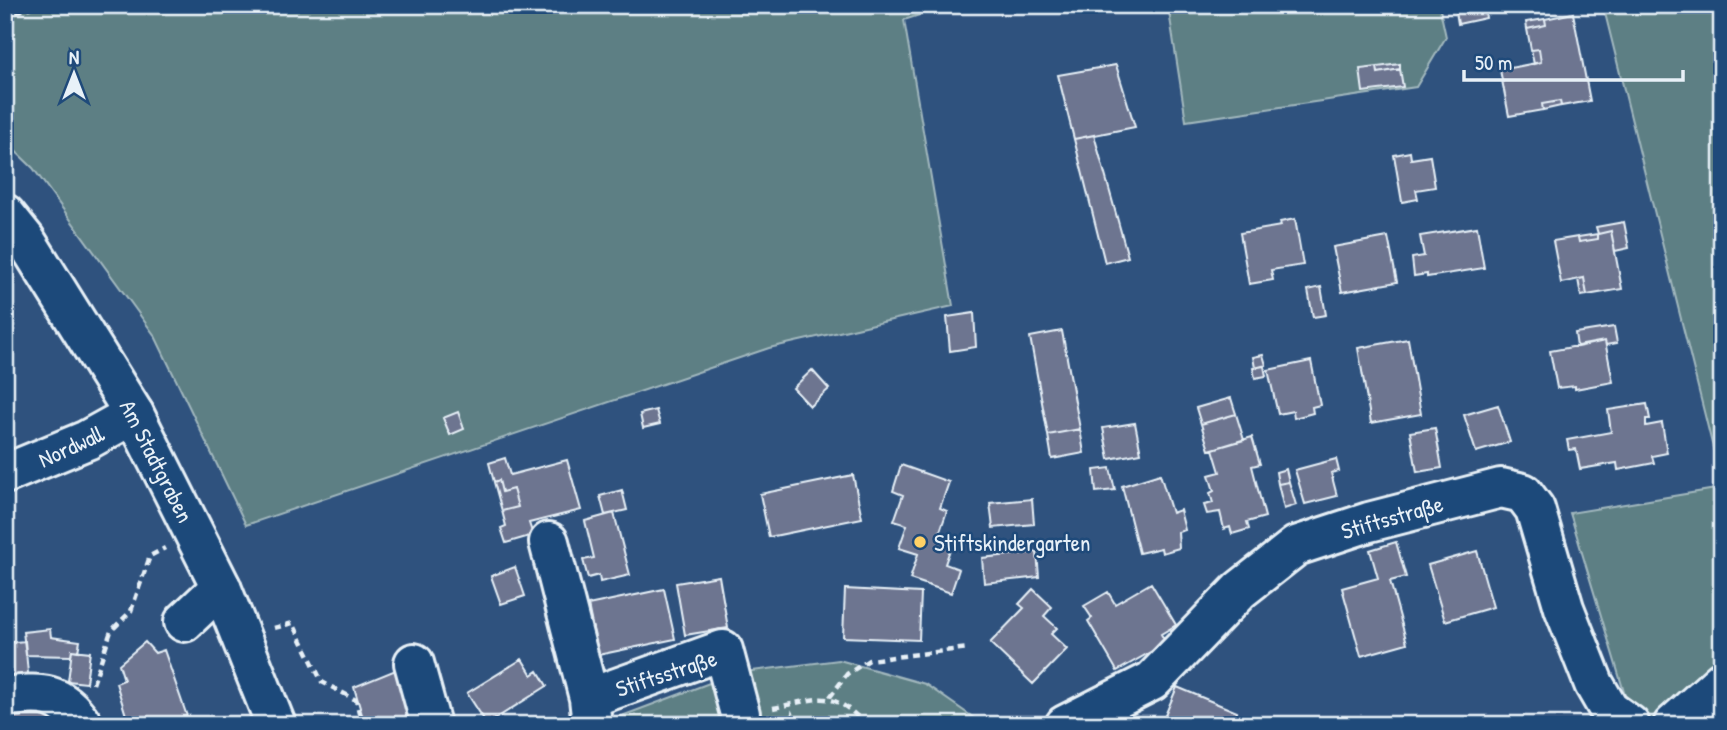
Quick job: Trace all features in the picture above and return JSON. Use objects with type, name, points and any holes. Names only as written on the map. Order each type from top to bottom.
[{"type":"street","name":"Am Stadtgraben","points":[[5,214],[32,250],[135,414],[243,636],[276,725]]},
{"type":"street","name":"Nordwall","points":[[5,474],[88,440],[135,414]]},
{"type":"street","name":"Stiftsstraße","points":[[1065,725],[1152,681],[1240,590],[1296,546],[1369,522],[1500,488],[1523,493],[1535,509],[1564,608],[1594,684],[1609,710],[1630,725]]},
{"type":"street","points":[[549,542],[591,711]]},
{"type":"street","points":[[184,622],[220,587]]},
{"type":"street","name":"Stiftsstraße","points":[[591,711],[723,650],[740,714]]},
{"type":"street","points":[[414,663],[430,725]]},
{"type":"street","points":[[1673,725],[1722,681]]},
{"type":"street","points":[[5,697],[35,693],[58,697],[82,723]]},
{"type":"path","points":[[5,16],[38,5]]},
{"type":"path","points":[[82,723],[111,631],[131,611],[150,556]]},
{"type":"path","points":[[243,636],[293,623],[322,682],[356,700],[362,725]]},
{"type":"path","points":[[830,697],[847,674],[869,660],[969,648]]},
{"type":"path","points":[[740,714],[830,697],[847,705],[866,725]]},
{"type":"green space","points":[[5,5],[950,5],[904,20],[953,306],[769,348],[246,525],[155,336],[33,168],[5,141]]},
{"type":"green space","points":[[1168,5],[1439,5],[1446,37],[1416,87],[1186,121]]},
{"type":"green space","points":[[1603,5],[1722,5],[1722,484]]},
{"type":"green space","points":[[1722,488],[1722,725],[1634,725],[1570,513]]},
{"type":"green space","points":[[839,660],[925,684],[984,725],[598,725],[736,673]]},
{"type":"building","points":[[1455,5],[1484,5],[1486,18],[1458,24]]},
{"type":"building","points":[[1573,13],[1590,101],[1561,106],[1560,101],[1542,104],[1543,110],[1509,116],[1500,70],[1541,62],[1539,49],[1531,50],[1527,29],[1546,25],[1545,19]]},
{"type":"building","points":[[1545,19],[1546,25],[1527,29],[1526,22]]},
{"type":"building","points":[[1539,49],[1541,62],[1534,64],[1531,50]]},
{"type":"building","points":[[1400,64],[1400,69],[1378,73],[1377,67]]},
{"type":"building","points":[[1116,65],[1135,127],[1074,139],[1058,75]]},
{"type":"building","points":[[1377,67],[1378,73],[1400,69],[1403,87],[1363,92],[1360,69]]},
{"type":"building","points":[[1560,101],[1561,106],[1543,110],[1542,104]]},
{"type":"building","points":[[1094,135],[1128,257],[1105,263],[1074,139]]},
{"type":"building","points":[[1410,152],[1411,159],[1430,156],[1435,187],[1416,190],[1418,199],[1402,202],[1394,155]]},
{"type":"building","points":[[1295,219],[1303,265],[1271,270],[1273,280],[1249,284],[1240,233],[1281,226],[1280,222]]},
{"type":"building","points":[[1624,222],[1629,248],[1615,251],[1611,231],[1598,234],[1596,227]]},
{"type":"building","points":[[1477,227],[1484,268],[1427,277],[1427,274],[1414,276],[1412,258],[1424,256],[1420,236]]},
{"type":"building","points":[[1611,231],[1622,289],[1587,295],[1584,278],[1561,283],[1553,241],[1578,237],[1579,242],[1598,239],[1598,234]]},
{"type":"building","points":[[1598,234],[1598,239],[1579,242],[1578,237]]},
{"type":"building","points":[[1388,237],[1397,282],[1342,292],[1333,247]]},
{"type":"building","points":[[1584,278],[1587,295],[1581,296],[1578,279]]},
{"type":"building","points":[[1321,287],[1326,315],[1313,317],[1308,290]]},
{"type":"building","points":[[974,313],[976,347],[950,351],[947,317]]},
{"type":"building","points":[[1614,327],[1617,343],[1606,345],[1605,341],[1577,347],[1575,333]]},
{"type":"building","points":[[1062,331],[1080,429],[1048,435],[1030,337]]},
{"type":"building","points":[[1408,339],[1421,414],[1371,423],[1358,348]]},
{"type":"building","points":[[1605,341],[1613,382],[1575,389],[1575,386],[1557,388],[1550,351]]},
{"type":"building","points":[[1263,355],[1266,365],[1255,368],[1253,357]]},
{"type":"building","points":[[1311,361],[1320,405],[1312,407],[1313,413],[1294,418],[1293,411],[1278,414],[1268,370]]},
{"type":"building","points":[[1264,366],[1266,376],[1255,378],[1253,368]]},
{"type":"building","points":[[812,370],[829,389],[810,406],[793,388]]},
{"type":"building","points":[[1231,398],[1236,414],[1201,424],[1196,408]]},
{"type":"building","points":[[1647,404],[1650,419],[1646,419],[1646,426],[1662,423],[1667,453],[1652,456],[1654,463],[1618,470],[1617,463],[1580,469],[1576,449],[1569,450],[1567,440],[1611,432],[1608,410]]},
{"type":"building","points":[[1498,405],[1510,442],[1476,452],[1464,415]]},
{"type":"building","points":[[656,410],[660,424],[643,428],[640,414]]},
{"type":"building","points":[[458,412],[464,429],[450,435],[443,418]]},
{"type":"building","points":[[1236,414],[1244,440],[1209,450],[1201,424]]},
{"type":"building","points":[[1135,423],[1141,453],[1109,459],[1103,428]]},
{"type":"building","points":[[1435,428],[1442,468],[1417,472],[1410,432]]},
{"type":"building","points":[[1080,429],[1084,453],[1052,459],[1048,435]]},
{"type":"building","points":[[1252,437],[1260,464],[1252,466],[1265,517],[1247,522],[1249,529],[1232,534],[1230,527],[1224,529],[1220,512],[1207,514],[1204,505],[1213,503],[1210,493],[1214,491],[1209,475],[1220,472],[1213,449]]},
{"type":"building","points":[[505,458],[510,475],[567,460],[581,510],[529,523],[533,535],[506,543],[501,528],[506,526],[502,511],[518,507],[513,489],[502,492],[499,480],[494,482],[489,463]]},
{"type":"building","points":[[1336,459],[1339,471],[1331,473],[1337,496],[1305,504],[1295,470]]},
{"type":"building","points":[[901,465],[949,482],[940,508],[947,511],[938,537],[953,541],[945,564],[959,569],[951,593],[910,579],[918,554],[899,548],[907,525],[894,521],[903,495],[893,491]]},
{"type":"building","points":[[1110,468],[1115,490],[1096,492],[1094,470]]},
{"type":"building","points":[[1286,469],[1289,482],[1278,484],[1276,472]]},
{"type":"building","points":[[1160,474],[1172,513],[1180,510],[1185,530],[1178,532],[1179,548],[1162,553],[1161,548],[1139,553],[1122,486]]},
{"type":"building","points":[[853,475],[862,518],[769,537],[760,494]]},
{"type":"building","points":[[499,480],[502,492],[513,489],[518,507],[502,511],[494,482]]},
{"type":"building","points":[[1289,482],[1296,505],[1284,509],[1278,484]]},
{"type":"building","points":[[622,490],[627,510],[605,515],[600,496]]},
{"type":"building","points":[[1032,499],[1034,524],[993,528],[990,503]]},
{"type":"building","points":[[614,513],[630,575],[600,582],[599,575],[588,578],[583,560],[594,558],[585,521]]},
{"type":"building","points":[[1396,542],[1406,577],[1390,581],[1407,643],[1361,656],[1342,588],[1378,578],[1370,550]]},
{"type":"building","points":[[1477,551],[1493,607],[1445,621],[1428,565]]},
{"type":"building","points":[[1037,552],[1039,577],[984,583],[982,558]]},
{"type":"building","points":[[515,567],[525,596],[501,604],[491,576]]},
{"type":"building","points":[[719,576],[728,628],[685,635],[676,583]]},
{"type":"building","points":[[1151,583],[1176,625],[1161,634],[1166,643],[1117,671],[1088,621],[1092,618],[1084,606],[1108,592],[1115,604]]},
{"type":"building","points":[[664,589],[675,639],[598,655],[588,605]]},
{"type":"building","points":[[845,589],[921,593],[919,640],[843,637]]},
{"type":"building","points":[[1033,589],[1052,607],[1044,616],[1057,628],[1051,634],[1067,649],[1033,684],[990,643],[1024,608],[1019,604]]},
{"type":"building","points":[[50,629],[51,637],[80,641],[78,651],[72,650],[71,656],[26,655],[23,632]]},
{"type":"building","points":[[25,641],[29,684],[5,686],[5,643]]},
{"type":"building","points":[[145,642],[155,653],[164,650],[190,725],[129,725],[116,683],[124,680],[119,664]]},
{"type":"building","points":[[72,650],[90,652],[86,683],[68,681]]},
{"type":"building","points":[[522,659],[532,675],[538,671],[547,686],[487,724],[467,693]]},
{"type":"building","points":[[403,667],[420,725],[365,725],[354,687]]},
{"type":"building","points":[[1177,687],[1237,712],[1232,725],[1161,725]]},
{"type":"building","points":[[52,706],[56,725],[8,725],[6,715]]},
{"type":"building","points":[[792,713],[797,725],[776,725],[791,720]]},
{"type":"place","name":"Stiftskindergarten","points":[[920,542]]}]
